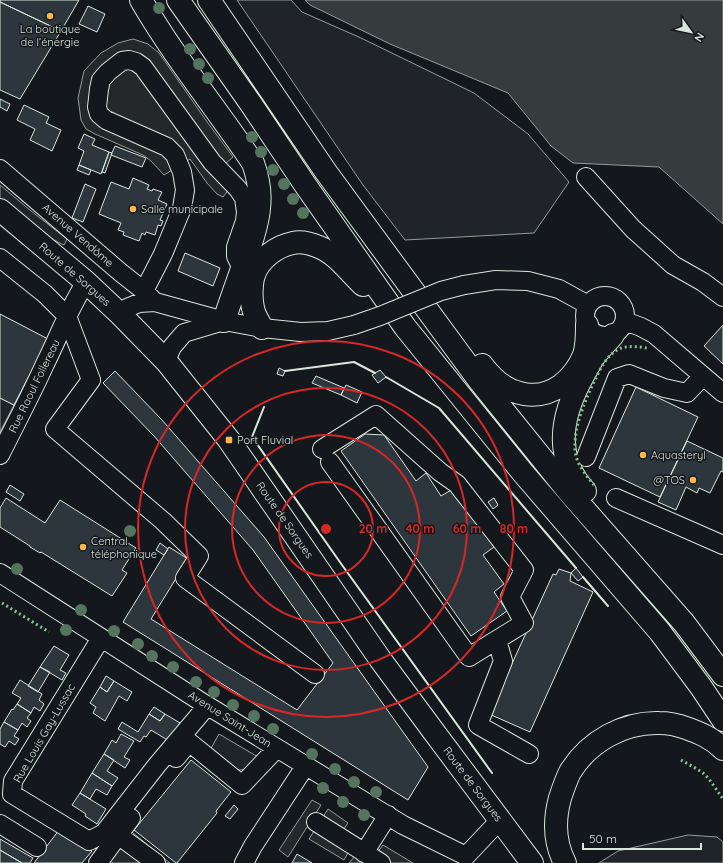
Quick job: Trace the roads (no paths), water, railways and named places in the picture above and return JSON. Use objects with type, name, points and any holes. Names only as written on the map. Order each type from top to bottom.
[{"type":"main road","points":[[141,0],[151,18],[174,52],[253,162],[258,176],[260,191],[260,207],[258,217],[253,237],[224,321]]},
{"type":"main road","points":[[178,0],[405,327],[523,473],[660,632],[701,687],[723,720]]},
{"type":"main road","points":[[209,0],[326,172],[478,378],[569,492],[684,623],[723,675]]},
{"type":"main road","points":[[326,172],[393,252],[488,373],[508,389],[519,393],[541,395],[554,390],[568,380],[584,354],[587,342],[587,315]]},
{"type":"main road","name":"Route de Sorgues","points":[[0,210],[86,282],[166,361],[229,440],[380,659],[532,863]]},
{"type":"main road","points":[[262,328],[253,309],[252,292],[254,275],[259,264],[268,255],[281,247],[293,243],[307,243],[332,254],[405,327]]},
{"type":"main road","points":[[619,328],[593,358],[580,380],[574,395],[564,422],[563,442],[566,461],[571,473],[580,486],[680,601],[684,623]]},
{"type":"main road","points":[[565,863],[560,853],[556,826],[557,810],[563,788],[570,773],[580,758],[609,735],[626,728],[660,722],[697,732],[712,739],[723,749]]},
{"type":"street","points":[[184,333],[157,300],[163,254],[182,208],[185,190],[182,172],[175,155],[167,147],[106,120],[99,114],[99,88],[101,80],[108,72],[122,61],[129,60],[136,62],[143,67],[212,162],[238,189],[244,198],[246,212],[245,221],[236,247],[236,256],[242,269]]},
{"type":"street","name":"Avenue Vendôme","points":[[0,169],[120,272],[157,300]]},
{"type":"street","points":[[586,177],[633,229],[673,265],[703,282],[723,297]]},
{"type":"street","points":[[0,258],[45,294],[67,316],[91,380],[55,429],[163,521],[199,556],[185,578],[315,674]]},
{"type":"street","points":[[121,316],[127,308],[139,303],[157,300],[224,321],[262,328],[301,332],[328,330],[354,325],[441,291],[464,284],[496,280],[528,281],[559,289],[587,315],[592,331],[598,335],[606,336],[619,328],[641,327],[654,334],[723,393]]},
{"type":"street","name":"Rue Raoul Follereau","points":[[0,455],[46,364],[67,316],[86,282]]},
{"type":"street","points":[[587,315],[592,300],[599,296],[606,295],[613,297],[620,301],[626,314],[619,328]]},
{"type":"street","points":[[166,361],[172,347],[184,333],[224,321]]},
{"type":"street","points":[[586,456],[617,378],[629,374],[664,388],[687,393],[703,376]]},
{"type":"street","points":[[376,415],[440,472],[457,484],[524,570],[510,597],[524,623],[496,640],[470,657],[326,455],[376,415]]},
{"type":"street","points":[[616,498],[723,545]]},
{"type":"street","name":"Avenue Saint-Jean","points":[[0,573],[207,706],[403,825],[471,859],[500,820]]},
{"type":"street","name":"Rue Louis Gay-Lussac","points":[[101,638],[14,781],[12,794],[90,841],[104,833],[157,765],[207,706]]},
{"type":"street","points":[[496,640],[503,661],[478,725],[529,754]]},
{"type":"street","points":[[98,863],[189,742],[242,785],[277,748]]},
{"type":"street","points":[[244,863],[253,846],[306,765]]},
{"type":"street","points":[[364,853],[388,815]]},
{"type":"street","points":[[316,822],[381,863]]},
{"type":"street","points":[[0,824],[37,847]]},
{"type":"street","points":[[118,835],[156,863]]},
{"type":"place","name":"La boutique de l’énergie","points":[[50,16]]},
{"type":"place","name":"Salle municipale","points":[[133,209]]},
{"type":"place","name":"Port Fluvial","points":[[229,440]]},
{"type":"place","name":"Aquasteryl","points":[[643,455]]},
{"type":"place","name":"@TOS","points":[[693,480]]},
{"type":"place","name":"Central téléphonique","points":[[83,547]]}]
